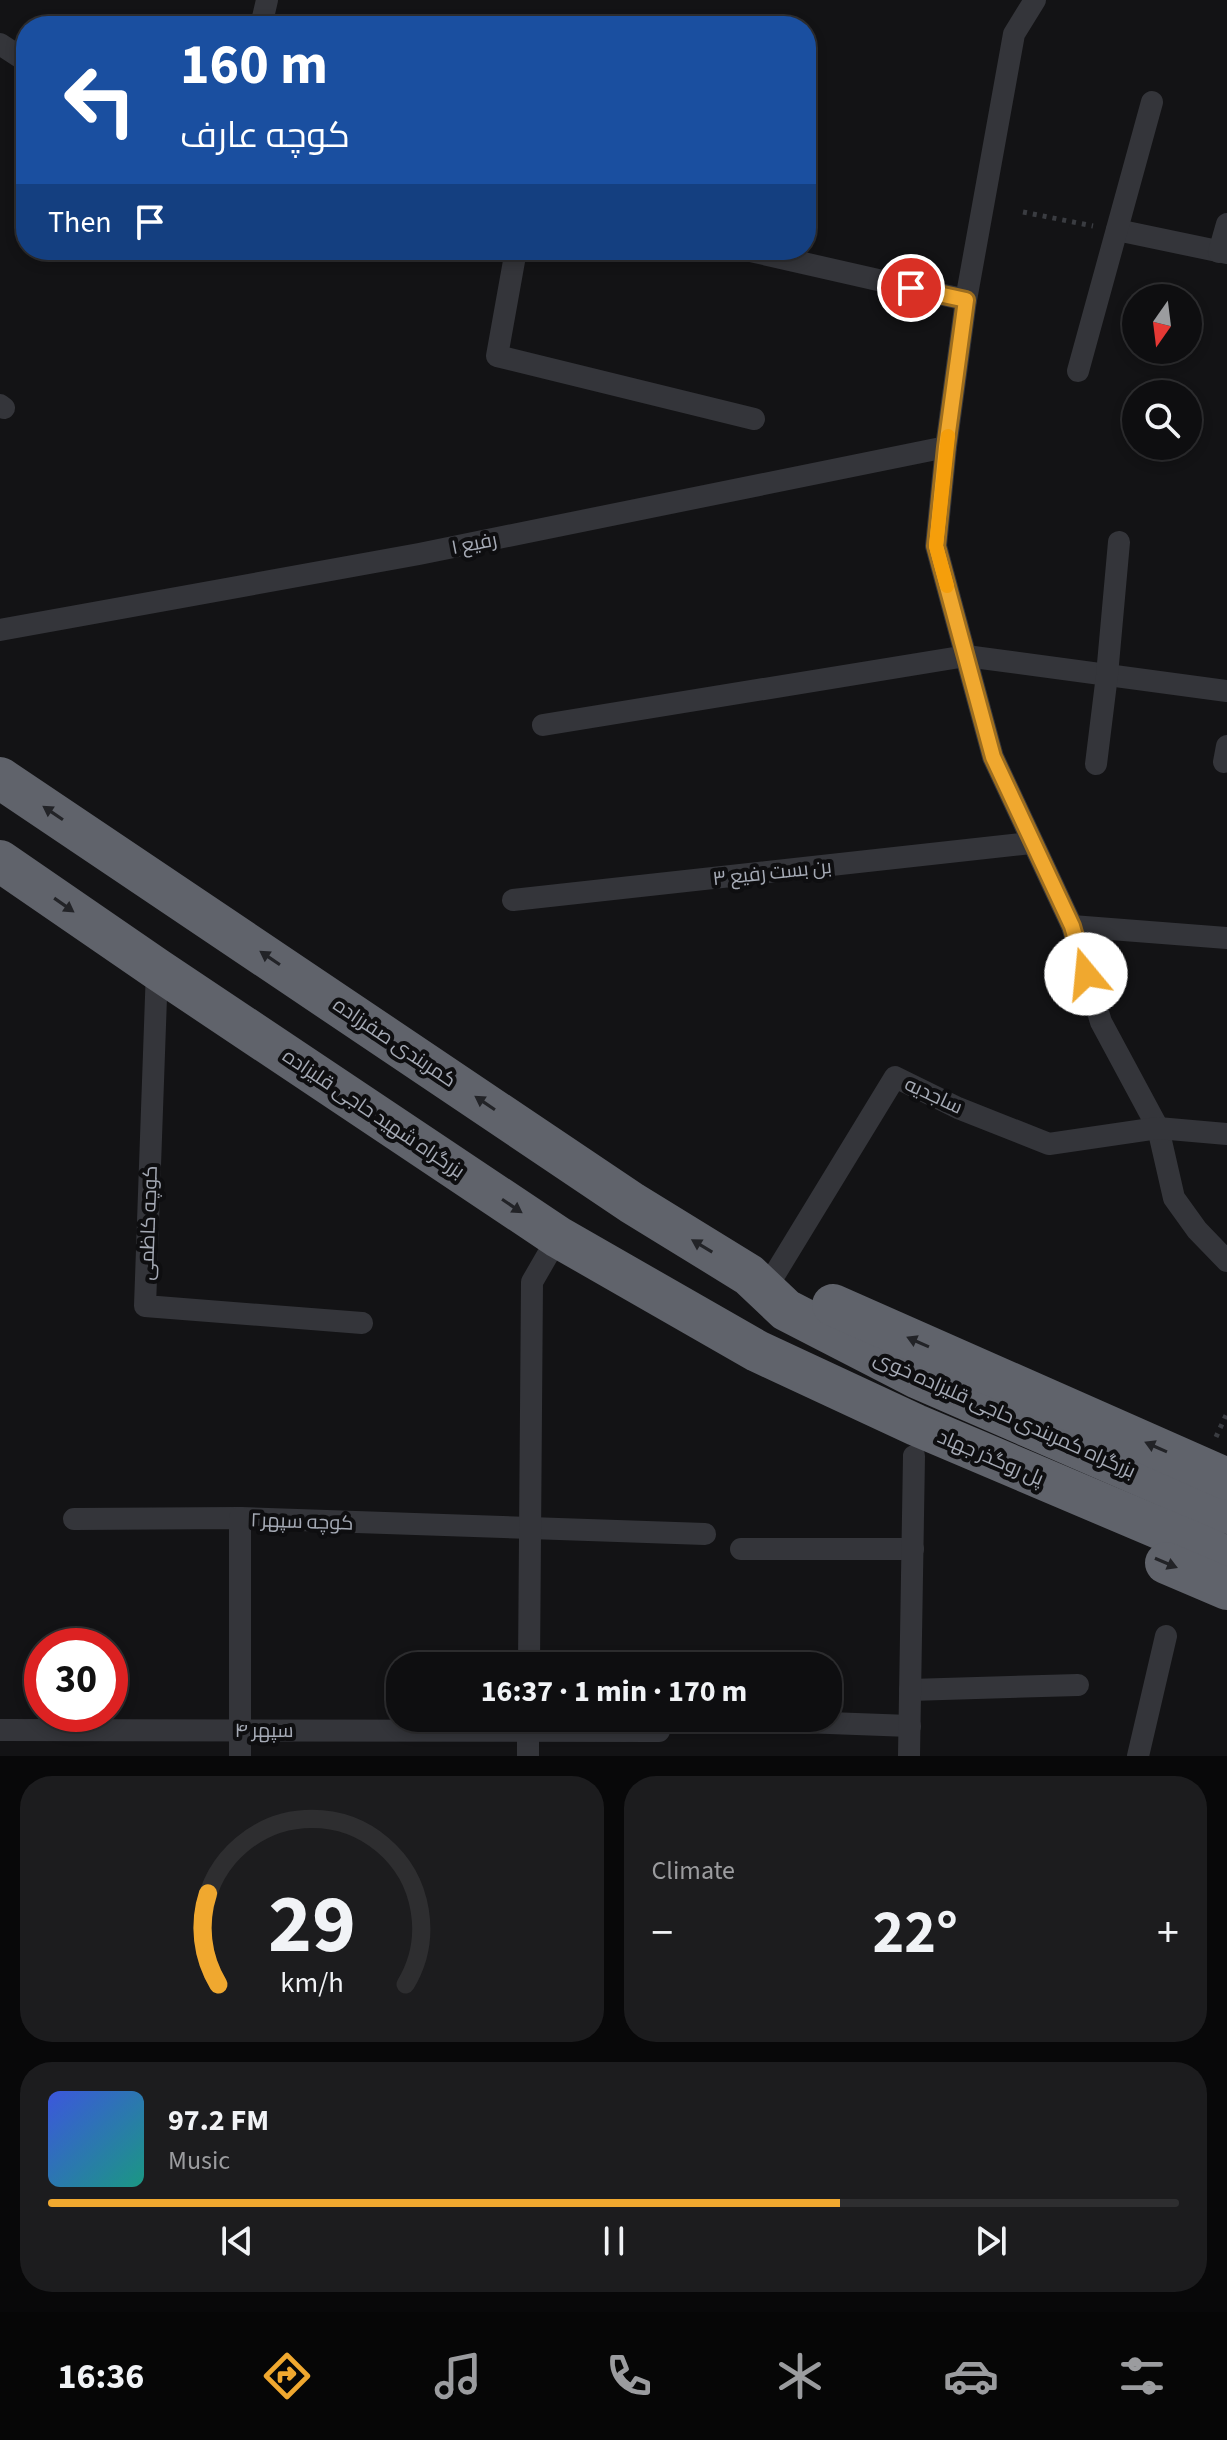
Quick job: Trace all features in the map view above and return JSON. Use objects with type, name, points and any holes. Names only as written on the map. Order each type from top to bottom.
[{"type":"highway","name":"کمربندی صفرزاده","points":[[0,778],[632,1203],[768,1289]]},
{"type":"highway","name":"بزرگراه شهید حاجی قلیزاده","points":[[0,861],[558,1237],[757,1351]]},
{"type":"highway","points":[[768,1289],[809,1294],[1227,1479]]},
{"type":"highway","name":"بزرگراه کمربندی حاجی قلیزاده خوی","points":[[768,1289],[918,1378],[1227,1513]]},
{"type":"highway","points":[[706,1322],[742,1369],[914,1456],[1227,1589]]},
{"type":"highway","name":"پل روگذر جهاد","points":[[757,1351],[916,1425],[1227,1557]]},
{"type":"street","points":[[1035,0],[1014,34],[966,300],[936,546],[993,757],[1072,926],[1101,1022],[1158,1128],[1174,1198],[1197,1230],[1227,1261]]},
{"type":"street","points":[[1078,371],[1152,102]]},
{"type":"street","points":[[1117,230],[1223,252],[1227,224]]},
{"type":"street","points":[[514,260],[497,356],[754,419]]},
{"type":"street","points":[[790,260],[966,300]]},
{"type":"street","name":"رفیع ۱","points":[[0,630],[419,554],[946,447]]},
{"type":"street","points":[[1096,764],[1119,542]]},
{"type":"street","points":[[543,725],[966,656],[1227,691]]},
{"type":"street","name":"بن بست رفیع ۳","points":[[513,900],[1031,843]]},
{"type":"street","points":[[1072,926],[1227,938]]},
{"type":"street","name":"کوچه کاظمی","points":[[157,969],[145,1306],[362,1323]]},
{"type":"street","name":"ساجدیه","points":[[768,1289],[895,1077],[958,1108],[1049,1144],[1158,1128]]},
{"type":"street","points":[[1158,1128],[1227,1134]]},
{"type":"street","points":[[529,1652],[532,1282],[558,1237]]},
{"type":"street","points":[[909,1756],[914,1456]]},
{"type":"street","points":[[240,1518],[240,1756]]},
{"type":"street","name":"کوچه سپهر۲","points":[[74,1519],[240,1518],[705,1534]]},
{"type":"street","points":[[741,1549],[913,1549]]},
{"type":"street","points":[[1138,1756],[1166,1636]]},
{"type":"street","points":[[910,1690],[1078,1685]]},
{"type":"street","points":[[842,1723],[910,1726]]},
{"type":"street","name":"سپهر ۴","points":[[0,1730],[386,1727]]},
{"type":"street","points":[[528,1732],[528,1756]]},
{"type":"path","points":[[1023,212],[1117,230]]},
{"type":"slow traffic","points":[[947,586],[936,546],[948,436]]},
{"type":"route","points":[[911,288],[966,300],[936,546],[993,757],[1072,926],[1086,974]]}]
